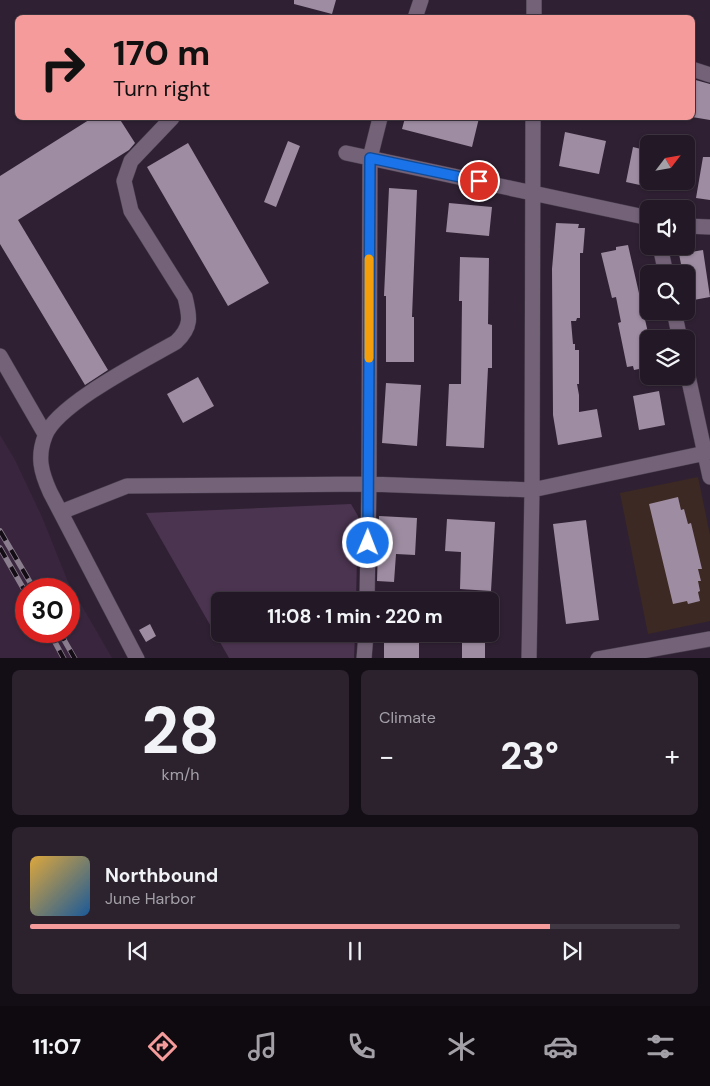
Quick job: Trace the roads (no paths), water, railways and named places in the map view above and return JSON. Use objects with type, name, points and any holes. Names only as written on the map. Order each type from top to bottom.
[{"type":"street","points":[[416,15],[421,0]]},
{"type":"street","points":[[534,0],[534,15]]},
{"type":"street","points":[[695,70],[710,75]]},
{"type":"street","points":[[137,658],[50,492],[41,472],[40,452],[45,434],[56,418],[103,384],[176,342],[188,327],[189,312],[185,297],[131,211],[124,181],[131,161],[170,120]]},
{"type":"street","points":[[367,592],[370,158],[380,120]]},
{"type":"street","points":[[530,658],[533,120]]},
{"type":"street","points":[[346,153],[640,216]]},
{"type":"street","points":[[695,226],[710,227]]},
{"type":"street","points":[[0,356],[45,434]]},
{"type":"street","points":[[691,385],[708,452],[710,477]]},
{"type":"street","points":[[61,512],[128,486],[369,484],[532,490],[708,452]]},
{"type":"street","points":[[598,658],[710,639]]},
{"type":"street","points":[[364,658],[365,642]]},
{"type":"railway","points":[[0,531],[28,578]]},
{"type":"railway","points":[[0,548],[17,578]]},
{"type":"railway","points":[[55,643],[63,658]]},
{"type":"railway","points":[[66,643],[74,658]]}]
